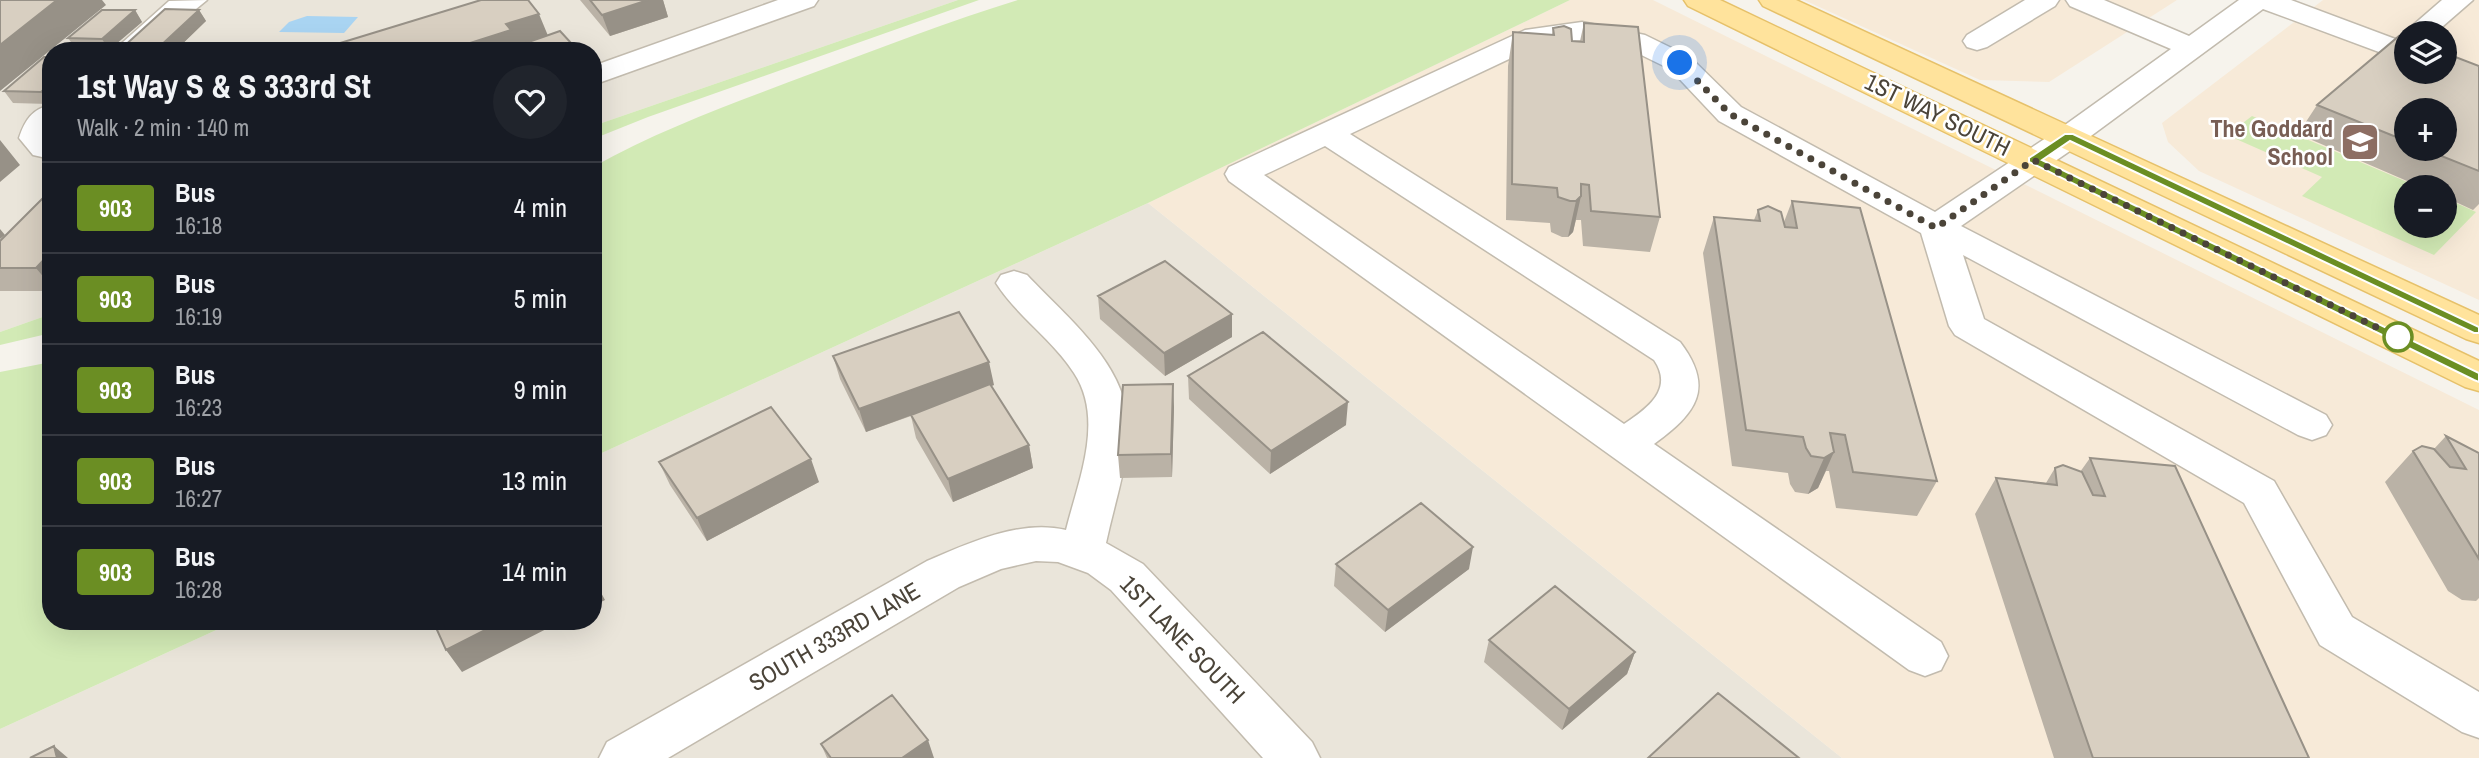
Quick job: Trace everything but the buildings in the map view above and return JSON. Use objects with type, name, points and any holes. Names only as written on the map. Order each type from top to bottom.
[{"type":"main road","name":"1ST WAY SOUTH","points":[[1698,0],[2479,377]]},
{"type":"main road","name":"1ST WAY SOUTH","points":[[1773,0],[2479,330]]},
{"type":"street","points":[[138,42],[178,8],[193,0]]},
{"type":"street","points":[[1978,41],[2045,0]]},
{"type":"street","points":[[2080,0],[2193,48]]},
{"type":"street","points":[[1936,228],[2069,137],[2257,0]]},
{"type":"street","points":[[2265,0],[2394,41]]},
{"type":"street","points":[[2435,21],[2459,0]]},
{"type":"street","points":[[602,73],[788,2]]},
{"type":"street","points":[[1925,656],[1241,174],[1535,36],[1566,31],[1598,32],[1635,41],[1680,63],[1730,114],[1936,228],[2312,425]]},
{"type":"street","points":[[1327,133],[1667,351],[1679,370],[1680,390],[1677,397],[1663,415],[1624,444]]},
{"type":"street","points":[[1936,228],[1968,326],[2259,492],[2336,631],[2479,717]]},
{"type":"street","points":[[1014,283],[1090,366],[1102,391],[1108,416],[1108,443],[1069,547]]},
{"type":"street","name":"SOUTH 333RD LANE","points":[[624,758],[943,574],[980,557],[1012,547],[1069,547]]},
{"type":"street","name":"1ST LANE SOUTH","points":[[1069,547],[1103,558],[1127,577],[1295,758]]},
{"type":"shaded area","points":[[42,0],[958,0],[602,123],[602,42],[42,42],[42,317],[0,332],[0,11]]},
{"type":"shaded area","points":[[1570,0],[1653,0],[2479,410],[2479,758],[1842,758],[1148,203]]},
{"type":"shaded area","points":[[1804,0],[2177,0],[2049,82],[1980,80]]},
{"type":"shaded area","points":[[2323,0],[2479,0],[2479,300],[2199,171],[2168,142],[2162,123]]},
{"type":"shaded area","points":[[1148,203],[1842,758],[0,758],[0,729],[216,630],[602,630],[602,453]]},
{"type":"green space","points":[[958,0],[979,0],[602,135],[602,123]]},
{"type":"green space","points":[[1018,0],[1570,0],[1148,203],[602,453],[602,162],[646,140],[729,105]]},
{"type":"green space","points":[[2252,116],[2394,176],[2394,237],[2302,196],[2322,177],[2227,135]]},
{"type":"green space","points":[[2457,203],[2476,212],[2457,231]]},
{"type":"green space","points":[[2396,238],[2451,238],[2434,255]]},
{"type":"green space","points":[[42,317],[42,335],[0,345],[0,332]]},
{"type":"green space","points":[[42,364],[42,630],[216,630],[0,729],[0,372]]},
{"type":"water","points":[[307,16],[358,17],[344,33],[279,32],[289,22]]},
{"type":"bus line","name":"903","points":[[2479,330],[2069,137],[2033,160],[2479,377]]},
{"type":"place","name":"The Goddard School","points":[[2360,142]]},
{"type":"route","points":[[1680,63],[1730,114],[1936,228],[2033,160],[2405,341],[2398,337]]}]
